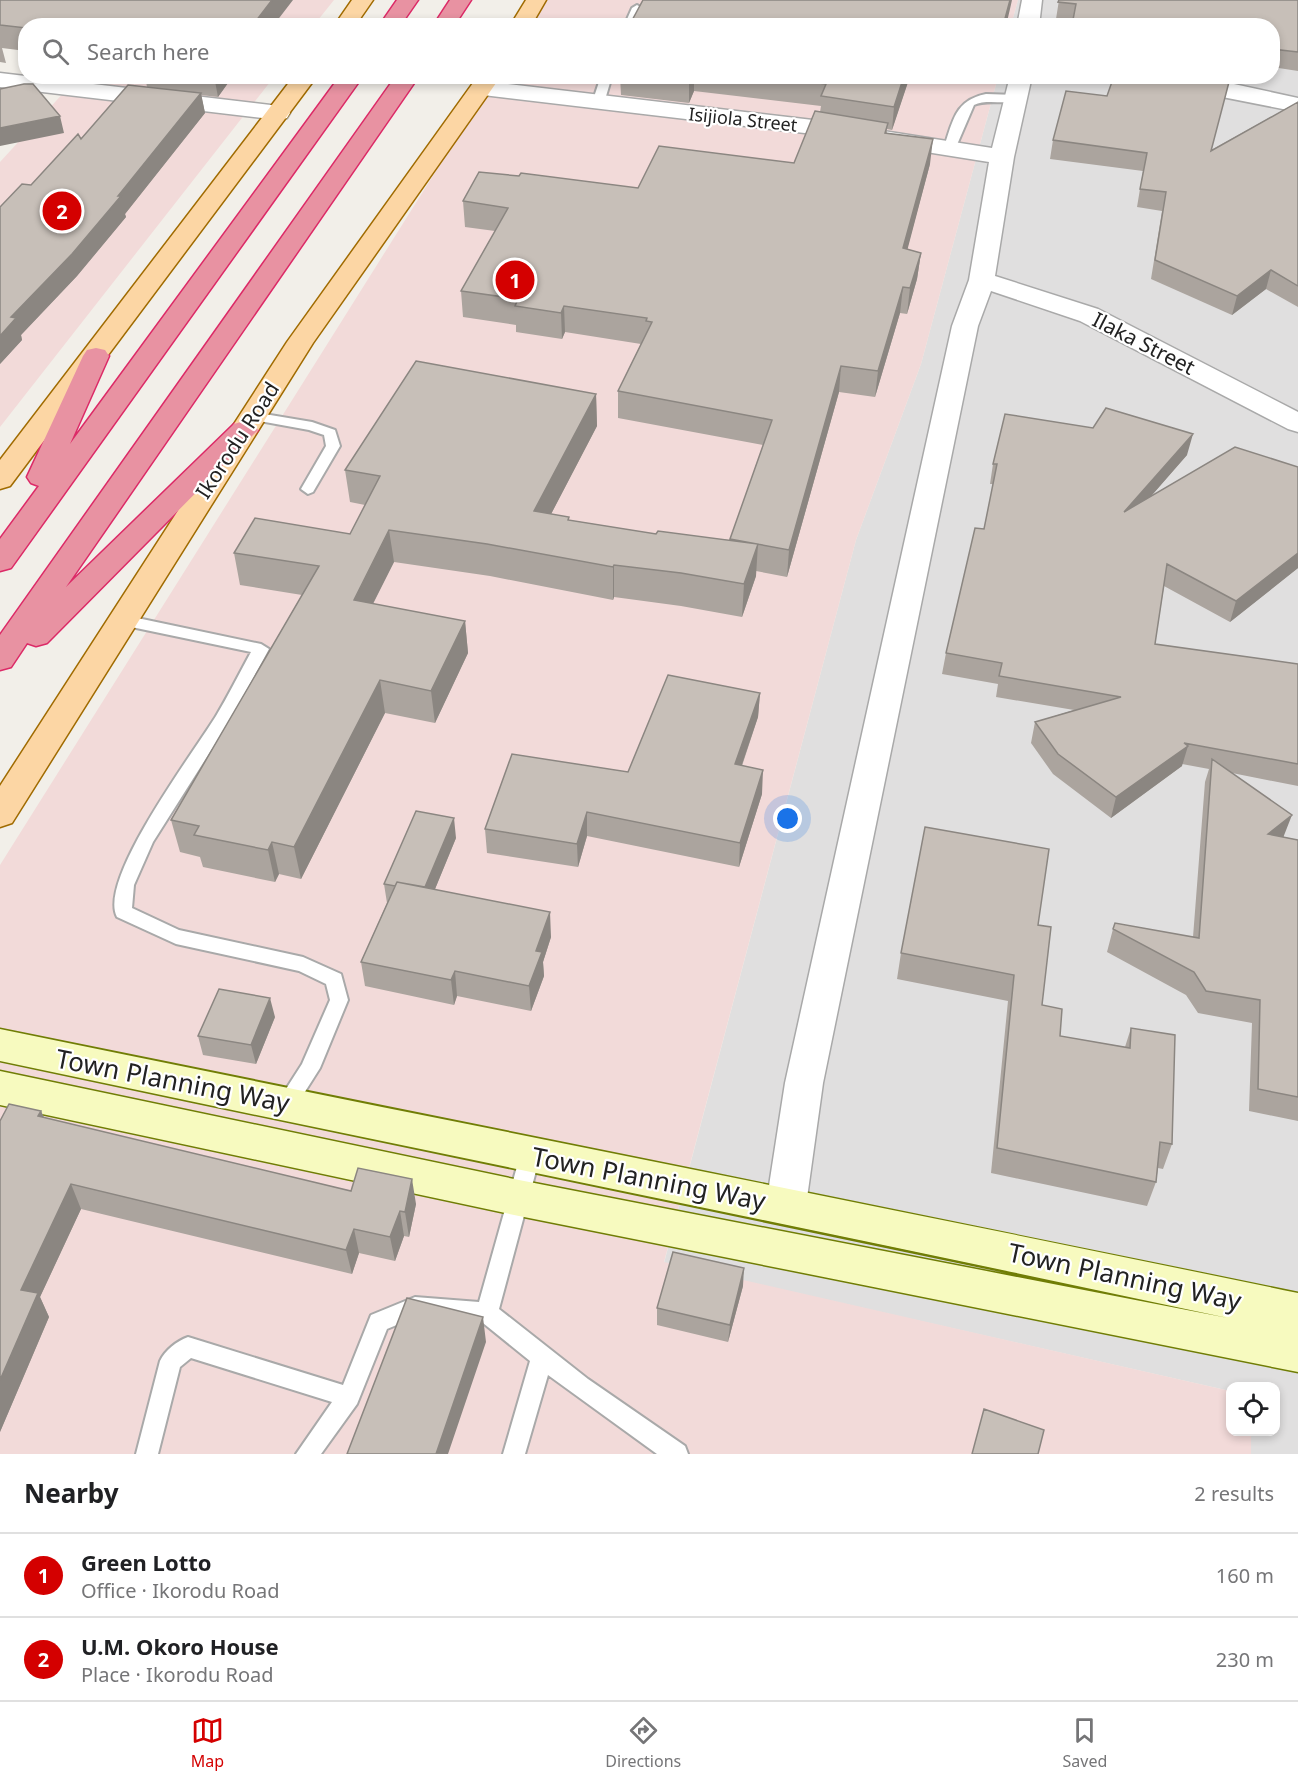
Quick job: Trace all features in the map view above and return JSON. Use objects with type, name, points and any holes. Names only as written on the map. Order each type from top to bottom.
[{"type":"highway","points":[[395,18],[408,0]]},
{"type":"highway","points":[[449,18],[461,0]]},
{"type":"highway","points":[[0,561],[346,84]]},
{"type":"highway","points":[[0,659],[402,84]]},
{"type":"highway","points":[[0,561],[65,428],[96,356]]},
{"type":"highway","points":[[0,669],[248,423]]},
{"type":"main road","points":[[350,18],[363,0]]},
{"type":"main road","points":[[525,18],[536,0]]},
{"type":"main road","points":[[0,480],[300,84]]},
{"type":"main road","name":"Ikorodu Road","points":[[0,814],[300,342],[485,84]]},
{"type":"main road","name":"Town Planning Way","points":[[0,1045],[287,1103],[530,1156],[786,1205],[1298,1313]]},
{"type":"main road","name":"Town Planning Way","points":[[0,1088],[519,1198],[1298,1352]]},
{"type":"street","points":[[1029,18],[1032,0]]},
{"type":"street","points":[[0,80],[18,82]]},
{"type":"street","points":[[34,84],[279,113]]},
{"type":"street","name":"Isijiola Street","points":[[497,84],[598,103],[813,127],[1002,157]]},
{"type":"street","points":[[1201,84],[1298,105]]},
{"type":"street","points":[[786,1205],[804,1083],[965,326],[982,280],[1002,157],[1019,87]]},
{"type":"street","name":"Ilaka Street","points":[[982,280],[1089,315],[1298,423]]},
{"type":"lane","points":[[633,18],[637,8]]},
{"type":"lane","points":[[598,103],[604,84]]},
{"type":"lane","points":[[950,147],[965,104],[972,99],[1019,87]]},
{"type":"lane","points":[[248,423],[312,426],[330,433],[333,446],[308,489]]},
{"type":"lane","points":[[123,620],[261,649],[223,718],[145,840],[124,885],[123,912],[176,937],[303,964],[334,979],[339,1000],[310,1068],[287,1103]]},
{"type":"lane","points":[[487,1313],[504,1242],[530,1156]]},
{"type":"lane","points":[[307,1454],[349,1397],[379,1322],[415,1307],[487,1313],[542,1359],[636,1428],[677,1454]]},
{"type":"lane","points":[[147,1454],[171,1361],[188,1347],[349,1397]]},
{"type":"lane","points":[[514,1454],[542,1359]]},
{"type":"shaded area","points":[[147,0],[334,0],[320,18],[131,18]]},
{"type":"shaded area","points":[[543,0],[1018,0],[1013,18],[532,18]]},
{"type":"shaded area","points":[[1018,0],[1298,0],[1298,1454],[1251,1454],[1251,1436],[1280,1436],[1280,1382],[1226,1382],[1226,1390],[664,1263],[856,540],[921,364],[996,84],[1280,84],[1280,18],[1013,18]]},
{"type":"shaded area","points":[[72,84],[269,84],[0,427],[0,162]]},
{"type":"shaded area","points":[[491,84],[996,84],[921,364],[856,540],[664,1262],[1226,1390],[1226,1436],[1251,1436],[1251,1454],[0,1454],[0,865]]},
{"type":"building","points":[[0,0],[272,0],[258,18],[18,18],[18,27],[0,25]]},
{"type":"building","points":[[643,0],[1010,0],[1005,18],[633,18]]},
{"type":"building","points":[[1059,0],[1298,0],[1298,52],[1280,50],[1280,18],[1073,18],[1076,4],[1058,2]]},
{"type":"building","points":[[33,84],[60,116],[0,128],[0,89]]},
{"type":"building","points":[[826,84],[901,84],[894,107],[821,96]]},
{"type":"building","points":[[1111,84],[1228,84],[1211,151],[1298,102],[1298,286],[1271,270],[1237,296],[1155,260],[1166,192],[1140,189],[1147,153],[1053,140],[1066,91],[1107,96]]},
{"type":"building","points":[[128,85],[201,93],[118,196],[121,196],[72,254],[11,317],[16,318],[0,336],[0,207],[22,184],[31,185],[78,134],[81,139]]},
{"type":"building","points":[[815,111],[888,123],[885,133],[933,139],[903,248],[921,253],[910,288],[903,287],[878,371],[841,366],[789,550],[730,539],[772,420],[618,391],[652,322],[646,321],[647,318],[564,306],[561,313],[515,306],[518,299],[461,291],[508,208],[463,201],[479,172],[519,176],[521,173],[638,188],[659,146],[794,163]]},
{"type":"building","points":[[416,361],[596,394],[534,511],[569,517],[568,520],[656,534],[658,531],[758,544],[744,584],[681,573],[614,565],[613,567],[487,544],[389,530],[354,600],[465,621],[431,691],[380,680],[294,847],[272,842],[268,850],[194,835],[199,826],[171,820],[319,566],[234,553],[255,518],[350,534],[380,476],[345,470]]},
{"type":"building","points":[[1106,408],[1193,434],[1124,512],[1235,447],[1298,467],[1298,553],[1236,601],[1167,564],[1155,644],[1298,664],[1298,764],[1184,743],[1188,746],[1116,797],[1058,754],[1035,722],[1121,697],[999,676],[1002,663],[946,653],[975,528],[984,529],[997,464],[993,464],[1005,414],[1093,428]]},
{"type":"building","points":[[668,675],[760,693],[735,764],[763,770],[740,843],[587,812],[577,844],[485,829],[512,754],[628,772]]},
{"type":"building","points":[[1212,759],[1292,815],[1268,834],[1298,840],[1298,1097],[1258,1089],[1260,1000],[1206,991],[1194,972],[1113,929],[1115,923],[1199,938]]},
{"type":"building","points":[[416,811],[454,818],[425,887],[397,882],[395,886],[384,884]]},
{"type":"building","points":[[925,827],[1049,849],[1038,925],[1051,927],[1042,1005],[1062,1009],[1060,1036],[1130,1048],[1131,1028],[1175,1035],[1172,1144],[1160,1142],[1156,1182],[997,1148],[1014,975],[901,953]]},
{"type":"building","points":[[397,882],[550,912],[536,951],[542,952],[529,986],[455,971],[451,980],[361,962]]},
{"type":"building","points":[[219,989],[270,998],[251,1045],[198,1036]]},
{"type":"building","points":[[9,1104],[41,1111],[38,1116],[351,1191],[358,1168],[412,1179],[405,1212],[400,1211],[390,1237],[354,1229],[346,1250],[71,1184],[21,1290],[38,1293],[0,1380],[0,1121]]},
{"type":"building","points":[[673,1252],[744,1268],[730,1325],[657,1308]]},
{"type":"building","points":[[407,1298],[483,1317],[436,1454],[347,1454]]},
{"type":"building","points":[[984,1409],[1044,1430],[1038,1454],[972,1454]]},
{"type":"place","name":"U.M. Okoro House","points":[[62,211]]},
{"type":"place","name":"Green Lotto","points":[[515,280]]}]
